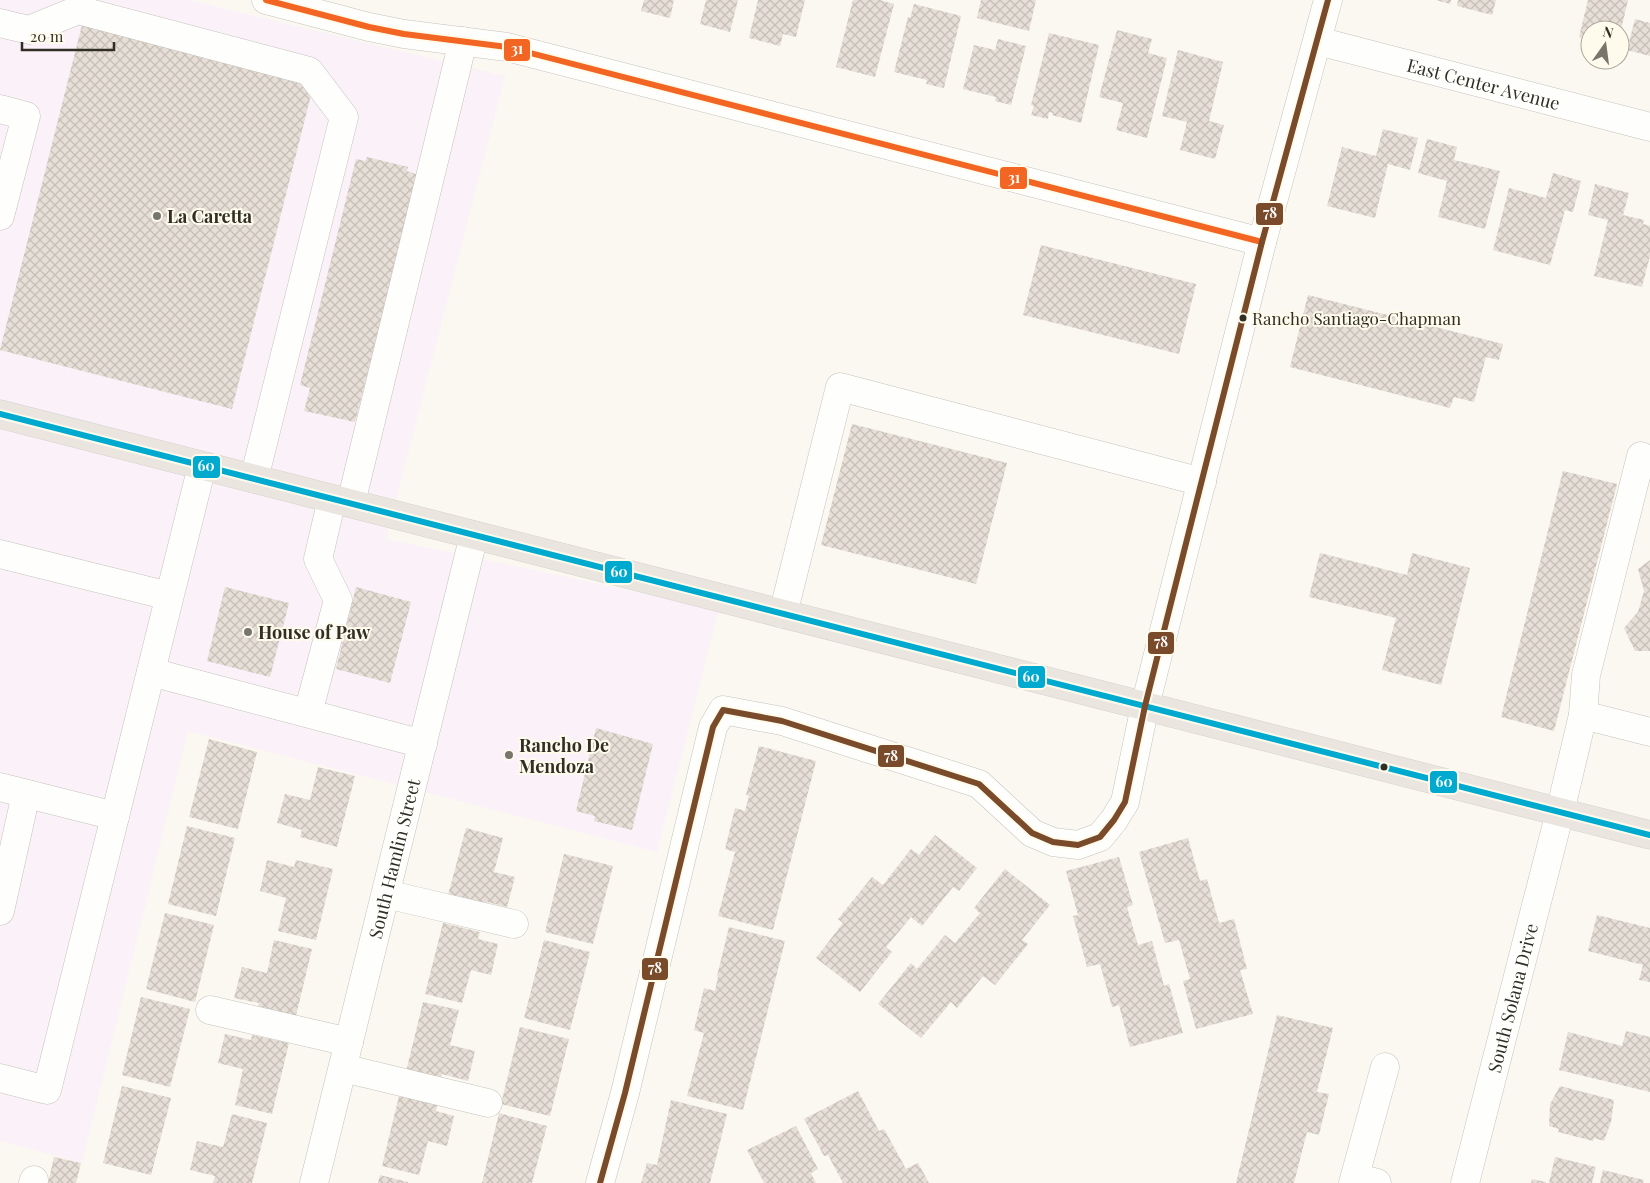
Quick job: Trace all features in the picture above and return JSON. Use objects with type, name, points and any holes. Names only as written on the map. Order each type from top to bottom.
[{"type":"main road","points":[[0,414],[1650,835]]},
{"type":"street","points":[[266,0],[404,34],[507,47],[1262,242]]},
{"type":"street","points":[[600,1183],[627,1084],[712,727],[724,710],[782,721],[979,784],[1032,833],[1053,842],[1078,845],[1100,837],[1114,820],[1125,802],[1146,706],[1262,242],[1328,0]]},
{"type":"street","points":[[0,23],[29,30],[78,10],[309,71],[344,117],[254,479]]},
{"type":"street","points":[[308,713],[338,600],[318,559],[342,501],[463,40]]},
{"type":"street","name":"East Center Avenue","points":[[1318,41],[1650,127]]},
{"type":"street","points":[[0,109],[26,116],[0,216]]},
{"type":"street","points":[[783,614],[840,387],[1202,482]]},
{"type":"street","name":"South Solana Drive","points":[[1465,1183],[1560,812],[1583,715],[1586,675],[1641,456]]},
{"type":"street","points":[[0,1078],[47,1090],[202,466]]},
{"type":"street","name":"South Hamlin Street","points":[[314,1183],[474,535]]},
{"type":"street","points":[[0,554],[170,596]]},
{"type":"street","points":[[151,672],[423,744]]},
{"type":"street","points":[[1583,715],[1650,732]]},
{"type":"street","points":[[0,911],[13,791],[115,816]]},
{"type":"street","points":[[386,894],[514,924]]},
{"type":"street","points":[[210,1010],[349,1042]]},
{"type":"street","points":[[1362,1181],[1385,1067]]},
{"type":"street","points":[[343,1068],[488,1103]]},
{"type":"shaded area","points":[[0,0],[188,0],[505,76],[386,539],[719,609],[657,852],[188,731],[82,1163],[0,1141]]},
{"type":"building","points":[[644,0],[674,0],[670,18],[641,11]]},
{"type":"building","points":[[706,0],[738,0],[730,32],[700,24]]},
{"type":"building","points":[[758,0],[805,0],[796,37],[783,34],[780,46],[749,38]]},
{"type":"building","points":[[853,0],[880,0],[894,4],[875,77],[836,67]]},
{"type":"building","points":[[981,0],[1036,0],[1029,31],[977,18]]},
{"type":"building","points":[[1436,0],[1451,0],[1450,4]]},
{"type":"building","points":[[1458,0],[1496,0],[1492,15],[1457,6]]},
{"type":"building","points":[[1588,0],[1628,0],[1623,20],[1583,20]]},
{"type":"building","points":[[914,4],[961,16],[944,88],[926,84],[927,80],[894,72],[908,17],[910,18]]},
{"type":"building","points":[[1635,19],[1650,23],[1650,56],[1630,51],[1630,38]]},
{"type":"building","name":"La Caretta","points":[[82,25],[314,83],[232,409],[0,350]]},
{"type":"building","points":[[1117,30],[1152,39],[1148,53],[1167,58],[1147,138],[1116,130],[1123,103],[1099,97]]},
{"type":"building","points":[[1049,33],[1099,45],[1081,123],[1052,115],[1053,113],[1049,112],[1048,119],[1031,115],[1034,106],[1031,105]]},
{"type":"building","points":[[998,39],[1026,46],[1011,105],[995,101],[996,97],[963,89],[974,45],[995,50]]},
{"type":"building","points":[[1178,50],[1223,62],[1209,121],[1224,125],[1215,159],[1180,150],[1187,122],[1162,116]]},
{"type":"building","points":[[1383,129],[1418,138],[1410,170],[1388,164],[1375,218],[1327,206],[1342,147],[1376,156]]},
{"type":"building","points":[[1427,139],[1457,147],[1454,160],[1500,171],[1485,229],[1438,217],[1447,181],[1418,173]]},
{"type":"building","points":[[367,157],[408,167],[407,171],[418,175],[355,422],[304,411],[310,388],[300,385],[356,159],[365,161]]},
{"type":"building","points":[[1553,173],[1581,181],[1573,212],[1565,210],[1550,265],[1493,250],[1509,188],[1546,198]]},
{"type":"building","points":[[1595,184],[1629,193],[1623,215],[1644,220],[1643,224],[1650,226],[1650,256],[1642,287],[1594,276],[1608,220],[1588,215]]},
{"type":"building","points":[[1041,245],[1196,284],[1179,354],[1023,315]]},
{"type":"building","points":[[1308,295],[1503,344],[1499,360],[1486,357],[1474,402],[1454,397],[1450,408],[1290,367]]},
{"type":"building","points":[[852,424],[1007,463],[976,584],[821,545]]},
{"type":"building","points":[[1563,471],[1617,484],[1554,731],[1501,717]]},
{"type":"building","points":[[1320,553],[1407,575],[1412,553],[1470,568],[1441,685],[1382,670],[1396,618],[1309,597]]},
{"type":"building","points":[[1650,560],[1650,651],[1635,651],[1624,628],[1638,612],[1644,591],[1638,569]]},
{"type":"building","name":"House of Paw","points":[[225,587],[289,603],[270,677],[207,661]]},
{"type":"building","points":[[356,587],[411,602],[390,683],[336,669]]},
{"type":"building","points":[[596,728],[653,744],[632,830],[594,821],[595,816],[576,811]]},
{"type":"building","points":[[209,739],[257,752],[238,829],[189,817]]},
{"type":"building","points":[[759,746],[816,761],[773,930],[718,916],[735,852],[725,849],[735,808],[745,811],[749,796],[746,795]]},
{"type":"building","points":[[318,767],[355,776],[337,847],[300,837],[302,830],[277,823],[285,794],[310,800]]},
{"type":"building","points":[[187,826],[235,838],[216,916],[168,904]]},
{"type":"building","points":[[466,828],[503,838],[494,872],[515,877],[507,907],[487,902],[485,908],[447,899]]},
{"type":"building","points":[[935,835],[977,868],[959,891],[953,887],[922,926],[911,917],[886,947],[892,952],[860,992],[816,958],[843,923],[838,919],[872,877],[883,885],[911,849],[919,855]]},
{"type":"building","points":[[1188,838],[1200,881],[1207,879],[1219,923],[1234,919],[1247,969],[1240,970],[1253,1014],[1196,1029],[1183,981],[1190,979],[1179,940],[1165,943],[1139,852]]},
{"type":"building","points":[[564,854],[613,866],[593,944],[545,932]]},
{"type":"building","points":[[1119,857],[1133,905],[1127,907],[1138,945],[1152,941],[1164,986],[1169,984],[1183,1033],[1130,1047],[1119,1005],[1112,1007],[1100,964],[1087,967],[1073,916],[1078,915],[1066,871]]},
{"type":"building","points":[[267,860],[294,867],[296,860],[333,869],[316,940],[278,931],[286,898],[260,891]]},
{"type":"building","points":[[1005,869],[1050,905],[1022,940],[1028,944],[995,985],[983,976],[957,1008],[951,1002],[921,1038],[878,1004],[911,963],[917,969],[945,935],[955,943],[980,913],[974,908]]},
{"type":"building","points":[[165,913],[214,925],[195,1002],[146,989]]},
{"type":"building","points":[[1597,915],[1650,928],[1650,982],[1639,980],[1643,965],[1588,951]]},
{"type":"building","points":[[443,923],[480,932],[478,939],[498,944],[491,975],[471,970],[462,1003],[425,994]]},
{"type":"building","points":[[729,927],[785,941],[743,1110],[687,1096],[704,1033],[694,1030],[704,988],[715,991]]},
{"type":"building","points":[[274,940],[312,949],[295,1020],[257,1011],[259,1003],[234,998],[242,967],[267,973]]},
{"type":"building","points":[[544,940],[590,952],[570,1030],[524,1018]]},
{"type":"building","points":[[141,997],[190,1009],[170,1087],[122,1075]]},
{"type":"building","points":[[423,1002],[459,1010],[450,1045],[475,1051],[468,1081],[442,1074],[441,1081],[406,1072]]},
{"type":"building","points":[[1277,1015],[1333,1028],[1317,1092],[1329,1094],[1319,1135],[1307,1132],[1294,1183],[1236,1183]]},
{"type":"building","points":[[520,1027],[569,1039],[550,1116],[501,1104]]},
{"type":"building","points":[[1626,1031],[1650,1037],[1650,1092],[1559,1070],[1568,1032],[1622,1046]]},
{"type":"building","points":[[225,1034],[251,1040],[252,1035],[289,1043],[272,1114],[235,1105],[243,1069],[218,1063]]},
{"type":"building","points":[[122,1086],[171,1098],[151,1175],[103,1163]]},
{"type":"building","points":[[1560,1086],[1614,1100],[1611,1122],[1604,1141],[1594,1138],[1593,1141],[1558,1132],[1559,1129],[1549,1126],[1550,1104]]},
{"type":"building","points":[[858,1091],[879,1131],[884,1129],[906,1169],[918,1163],[929,1183],[843,1183],[828,1155],[824,1156],[804,1119]]},
{"type":"building","points":[[399,1096],[437,1105],[436,1111],[454,1116],[447,1146],[428,1141],[419,1175],[382,1166]]},
{"type":"building","points":[[671,1100],[727,1114],[710,1183],[641,1183],[647,1163],[657,1165]]},
{"type":"building","points":[[499,1113],[547,1126],[532,1183],[482,1183]]},
{"type":"building","points":[[232,1114],[267,1123],[252,1183],[213,1183],[215,1176],[190,1170],[197,1141],[223,1147]]},
{"type":"building","points":[[796,1126],[818,1169],[811,1173],[816,1183],[764,1183],[747,1150]]},
{"type":"building","points":[[54,1157],[81,1163],[76,1183],[48,1183]]},
{"type":"building","points":[[1555,1157],[1596,1167],[1592,1183],[1549,1183]]},
{"type":"building","points":[[1603,1170],[1644,1180],[1643,1183],[1600,1183]]},
{"type":"building","points":[[380,1175],[408,1182],[408,1183],[378,1183]]},
{"type":"building","points":[[1532,1179],[1546,1182],[1546,1183],[1531,1183]]},
{"type":"transit line","name":"31","points":[[266,0],[369,27],[404,34],[507,47],[1262,242]]},
{"type":"transit line","name":"78","points":[[600,1183],[625,1093],[713,727],[723,710],[782,721],[979,784],[1032,833],[1053,842],[1078,845],[1100,837],[1114,820],[1125,802],[1145,706],[1262,242],[1328,0]]},
{"type":"transit line","name":"60","points":[[0,414],[1650,835]]},
{"type":"place","name":"La Caretta","points":[[157,216]]},
{"type":"place","name":"Rancho Santiago-Chapman","points":[[1243,318]]},
{"type":"place","name":"House of Paw","points":[[248,632]]},
{"type":"place","name":"Rancho De Mendoza","points":[[509,755]]}]
